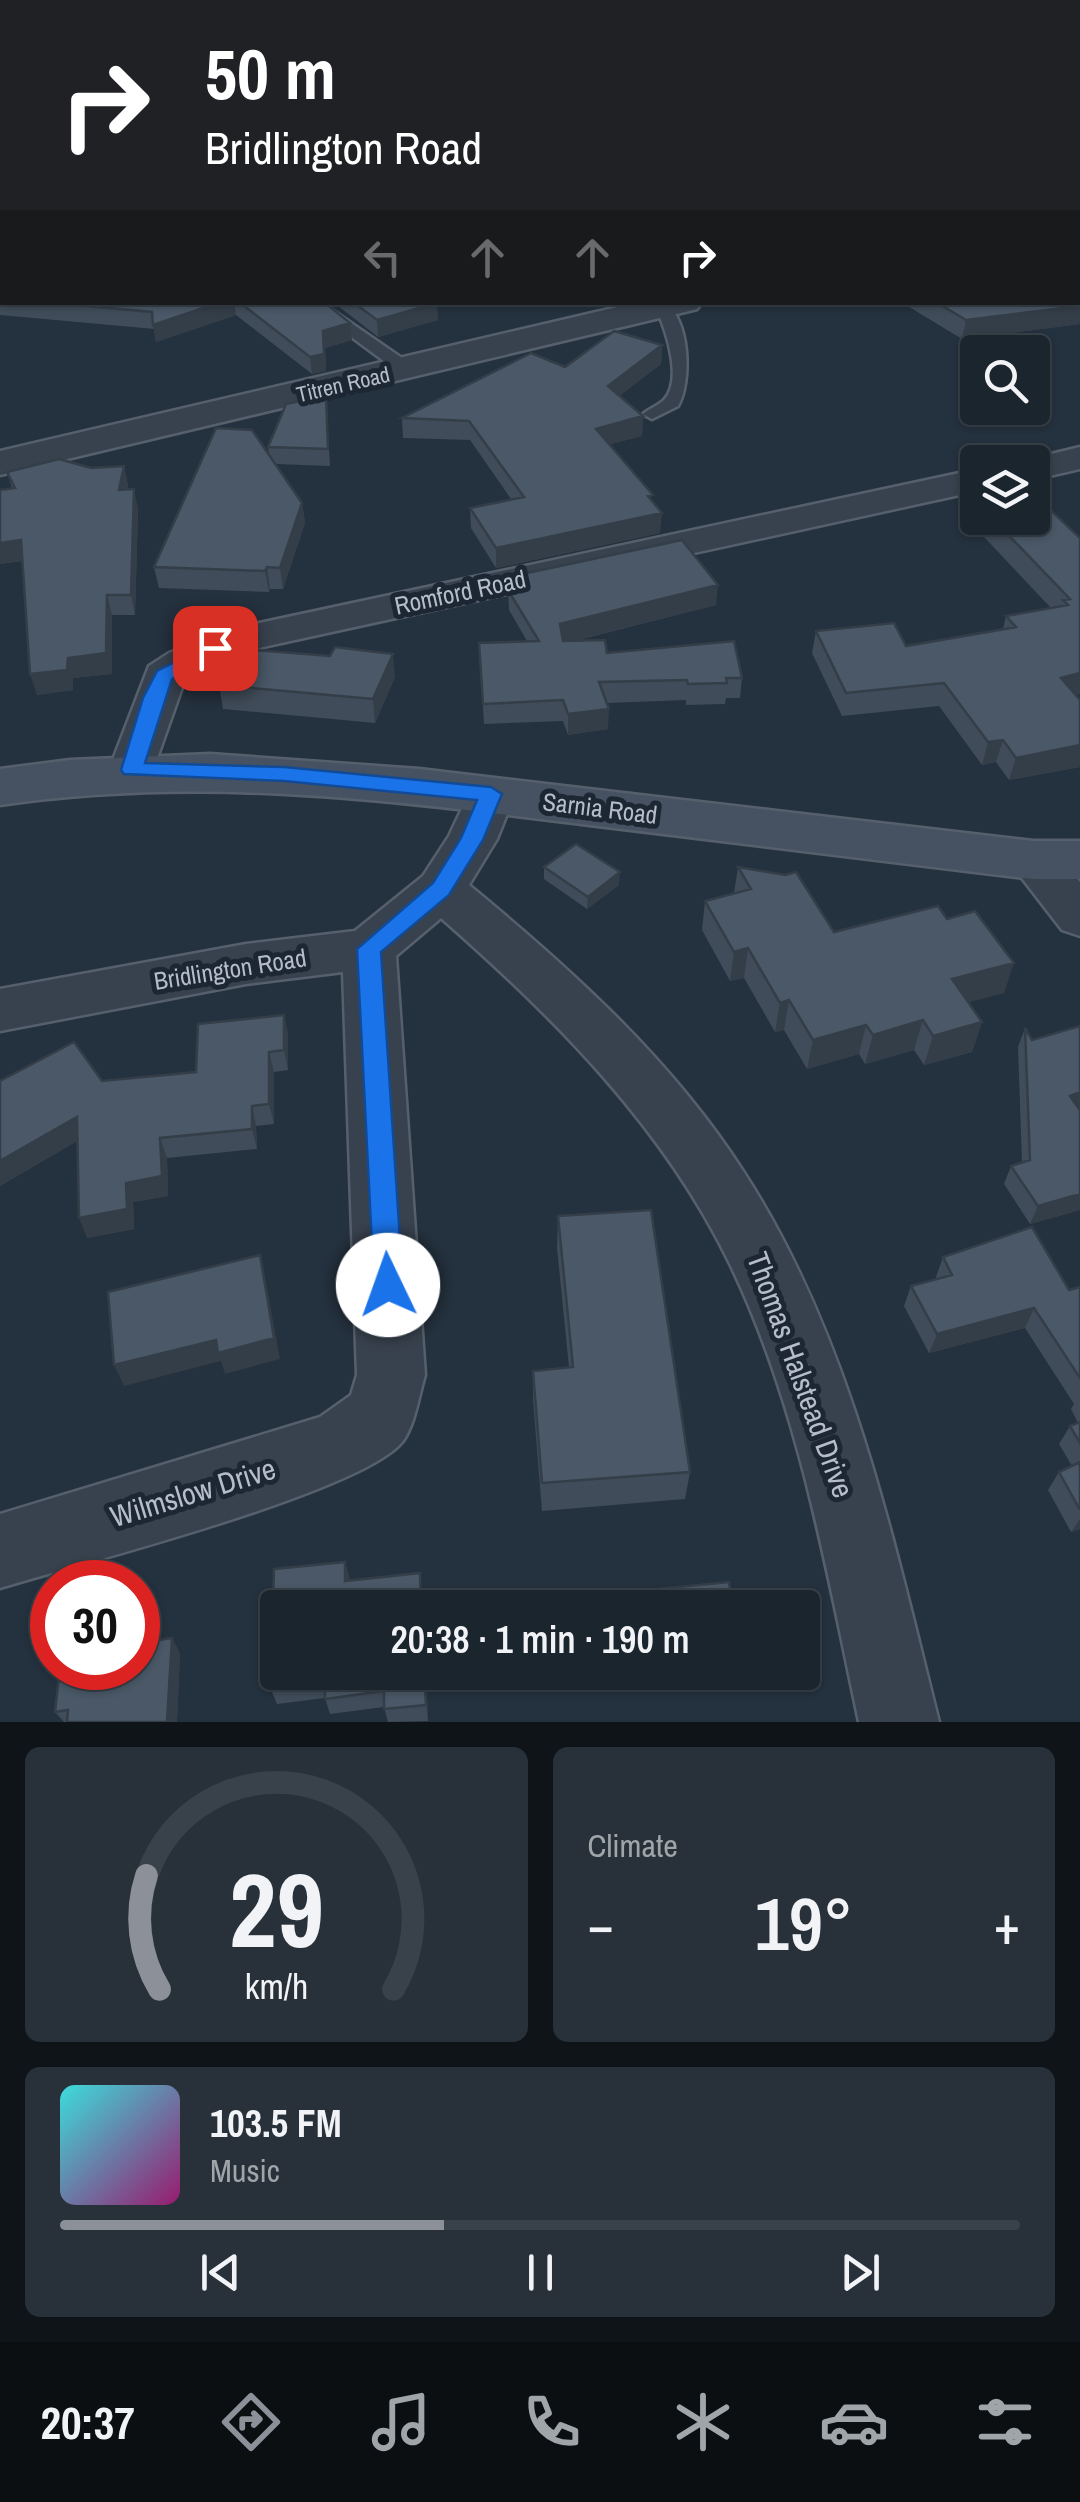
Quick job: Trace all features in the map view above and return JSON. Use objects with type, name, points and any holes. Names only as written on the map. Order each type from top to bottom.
[{"type":"main road","name":"Sarnia Road","points":[[0,786],[132,770],[284,774],[491,794],[1056,860]]},
{"type":"street","name":"Titren Road","points":[[0,463],[674,305]]},
{"type":"street","points":[[1050,465],[1080,458]]},
{"type":"street","name":"Romford Road","points":[[132,770],[153,698],[164,676],[215,648],[270,632],[960,484]]},
{"type":"street","points":[[369,949],[441,889],[472,840],[491,794]]},
{"type":"street","points":[[1056,860],[1080,917]]},
{"type":"street","name":"Thomas Halstead Drive","points":[[441,889],[564,997],[642,1079],[707,1166],[754,1246],[841,1473],[899,1722]]},
{"type":"street","name":"Bridlington Road","points":[[0,1010],[246,964],[369,949]]},
{"type":"street","name":"Wilmslow Drive","points":[[0,1551],[292,1462],[344,1443],[378,1417],[390,1376],[390,1322],[369,949]]},
{"type":"lane","points":[[319,305],[406,369]]},
{"type":"lane","points":[[652,414],[672,402],[677,388],[674,305]]},
{"type":"building","points":[[76,305],[212,305],[153,325],[152,312]]},
{"type":"building","points":[[243,305],[328,305],[350,323],[323,331],[324,354],[310,357]]},
{"type":"building","points":[[357,305],[430,305],[377,320]]},
{"type":"building","points":[[941,305],[1080,305],[1080,306],[966,320]]},
{"type":"building","points":[[614,331],[662,345],[608,386],[643,416],[596,429],[653,495],[648,496],[662,513],[496,548],[470,508],[524,497],[469,421],[402,418],[531,353],[565,367]]},
{"type":"building","points":[[326,395],[328,449],[268,447],[286,404]]},
{"type":"building","points":[[216,428],[252,430],[302,503],[280,568],[267,567],[265,571],[154,567]]},
{"type":"building","points":[[59,459],[91,468],[124,466],[119,490],[134,489],[131,595],[107,595],[106,653],[68,658],[67,670],[30,674],[21,540],[0,543],[0,490],[15,488],[7,472]]},
{"type":"building","points":[[1050,510],[1080,538],[1080,673],[1061,678],[1080,700],[1080,745],[1016,758],[1003,740],[988,742],[944,683],[846,693],[816,631],[894,623],[906,646],[1016,627],[1006,616],[1068,605],[1063,600],[1070,599],[1008,535],[1050,535]]},
{"type":"building","points":[[682,540],[718,585],[560,624],[563,641],[605,640],[607,653],[734,641],[742,678],[726,678],[727,683],[599,682],[609,709],[568,714],[563,700],[483,704],[479,643],[539,641],[508,590],[521,588],[513,576]]},
{"type":"building","points":[[335,647],[393,654],[373,699],[219,685],[234,653],[251,654],[253,650],[330,656]]},
{"type":"building","points":[[576,844],[620,872],[588,897],[544,867]]},
{"type":"building","points":[[738,867],[785,875],[796,872],[834,932],[938,906],[947,919],[975,911],[1014,963],[952,979],[982,1022],[933,1036],[923,1020],[873,1035],[866,1025],[813,1040],[789,1000],[780,1003],[748,948],[734,952],[705,901],[751,889]]},
{"type":"building","points":[[284,1015],[284,1050],[269,1052],[269,1104],[252,1106],[252,1129],[160,1138],[162,1176],[126,1183],[127,1209],[79,1218],[77,1117],[0,1161],[0,1081],[74,1042],[102,1081],[196,1072],[198,1024]]},
{"type":"building","points":[[1080,1026],[1080,1092],[1070,1096],[1080,1110],[1080,1194],[1038,1206],[1011,1166],[1030,1160],[1025,1028],[1032,1040]]},
{"type":"building","points":[[651,1210],[690,1472],[542,1483],[533,1371],[573,1367],[558,1216]]},
{"type":"building","points":[[1032,1227],[1069,1290],[1080,1287],[1080,1378],[1034,1308],[937,1334],[911,1286],[952,1275],[943,1257]]},
{"type":"building","points":[[260,1255],[274,1338],[218,1353],[216,1340],[114,1365],[108,1292]]},
{"type":"building","points":[[1080,1422],[1080,1443],[1070,1426]]},
{"type":"building","points":[[1080,1462],[1080,1510],[1059,1472]]},
{"type":"building","points":[[345,1562],[345,1581],[420,1573],[420,1590],[273,1590],[274,1569]]},
{"type":"building","points":[[729,1582],[730,1590],[646,1590]]},
{"type":"building","points":[[172,1638],[167,1722],[67,1722],[68,1710],[55,1712],[58,1690],[160,1690],[160,1640]]},
{"type":"building","points":[[325,1690],[425,1690],[426,1705],[384,1709],[384,1691],[325,1699]]},
{"type":"route","points":[[215,648],[164,676],[153,698],[132,770],[284,774],[491,794],[472,840],[441,889],[369,949],[388,1285]]}]
